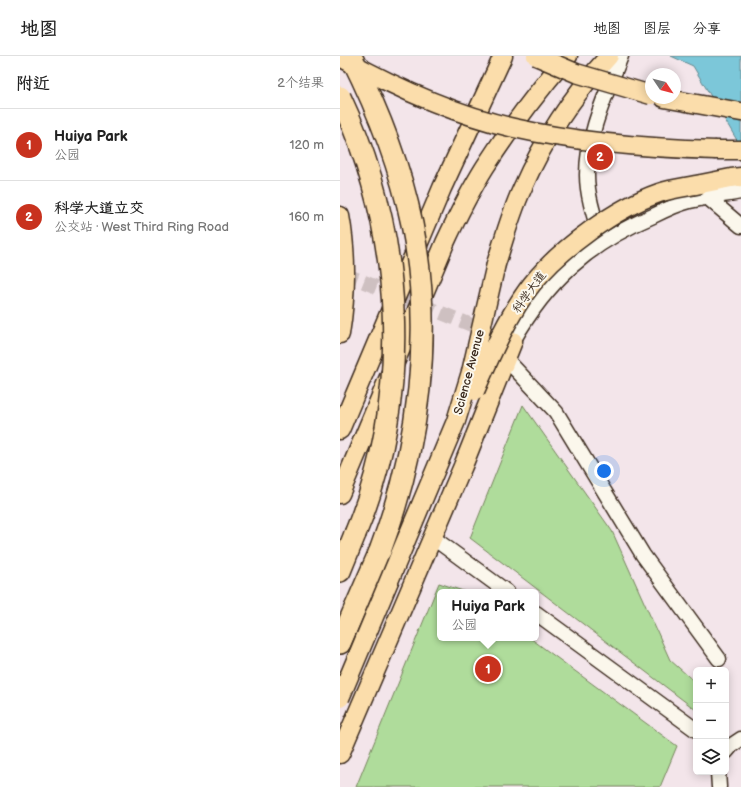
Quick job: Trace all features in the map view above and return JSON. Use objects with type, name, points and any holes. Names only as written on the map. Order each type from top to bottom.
[{"type":"highway","points":[[340,642],[380,551],[400,492],[415,426],[422,361],[421,297],[418,260],[412,224],[393,154],[380,118],[352,56]]},
{"type":"highway","points":[[340,98],[361,149],[376,199],[384,230],[393,298],[393,360],[387,421],[372,485],[355,534],[340,570]]},
{"type":"main road","points":[[340,430],[442,188],[503,56]]},
{"type":"main road","points":[[536,56],[576,73],[645,93]]},
{"type":"main road","points":[[340,494],[445,243],[462,208],[484,168],[506,135],[539,90],[568,56]]},
{"type":"main road","name":"Science Avenue","points":[[340,698],[456,421],[471,372],[496,264],[510,219],[522,189],[540,153],[576,97],[609,56]]},
{"type":"main road","points":[[340,57],[401,88],[469,114],[513,128],[590,142],[665,149],[741,150]]},
{"type":"main road","points":[[681,101],[741,112]]},
{"type":"main road","name":"科学大道","points":[[433,476],[459,431],[489,359],[516,308],[532,284],[556,258],[606,220],[633,205],[660,193],[704,191],[731,178],[741,177]]},
{"type":"main road","points":[[340,216],[344,250],[342,319],[340,334]]},
{"type":"main road","points":[[340,754],[463,466],[513,341]]},
{"type":"street","points":[[602,243],[592,207],[587,177],[588,152],[597,116],[621,56]]},
{"type":"street","points":[[704,191],[741,226]]},
{"type":"street","points":[[513,341],[526,318],[564,272],[584,255],[602,243],[622,230],[689,201],[704,191],[741,192]]},
{"type":"street","points":[[506,359],[556,412],[644,555],[719,660]]},
{"type":"street","points":[[432,537],[503,589]]},
{"type":"street","points":[[539,615],[693,728]]},
{"type":"street","points":[[729,748],[741,739]]},
{"type":"street","points":[[718,775],[719,787]]},
{"type":"green space","points":[[523,405],[612,531],[670,660],[693,680],[693,708],[539,589],[470,538]]},
{"type":"green space","points":[[439,583],[457,589],[437,589],[437,641],[534,641],[677,746],[660,787],[356,787]]},
{"type":"water","points":[[671,56],[741,56],[741,147],[693,66]]},
{"type":"tunnel","points":[[344,274],[509,340]]},
{"type":"place","name":"科学大道立交","points":[[600,157]]},
{"type":"place","name":"Huiya Park","points":[[488,669]]}]
